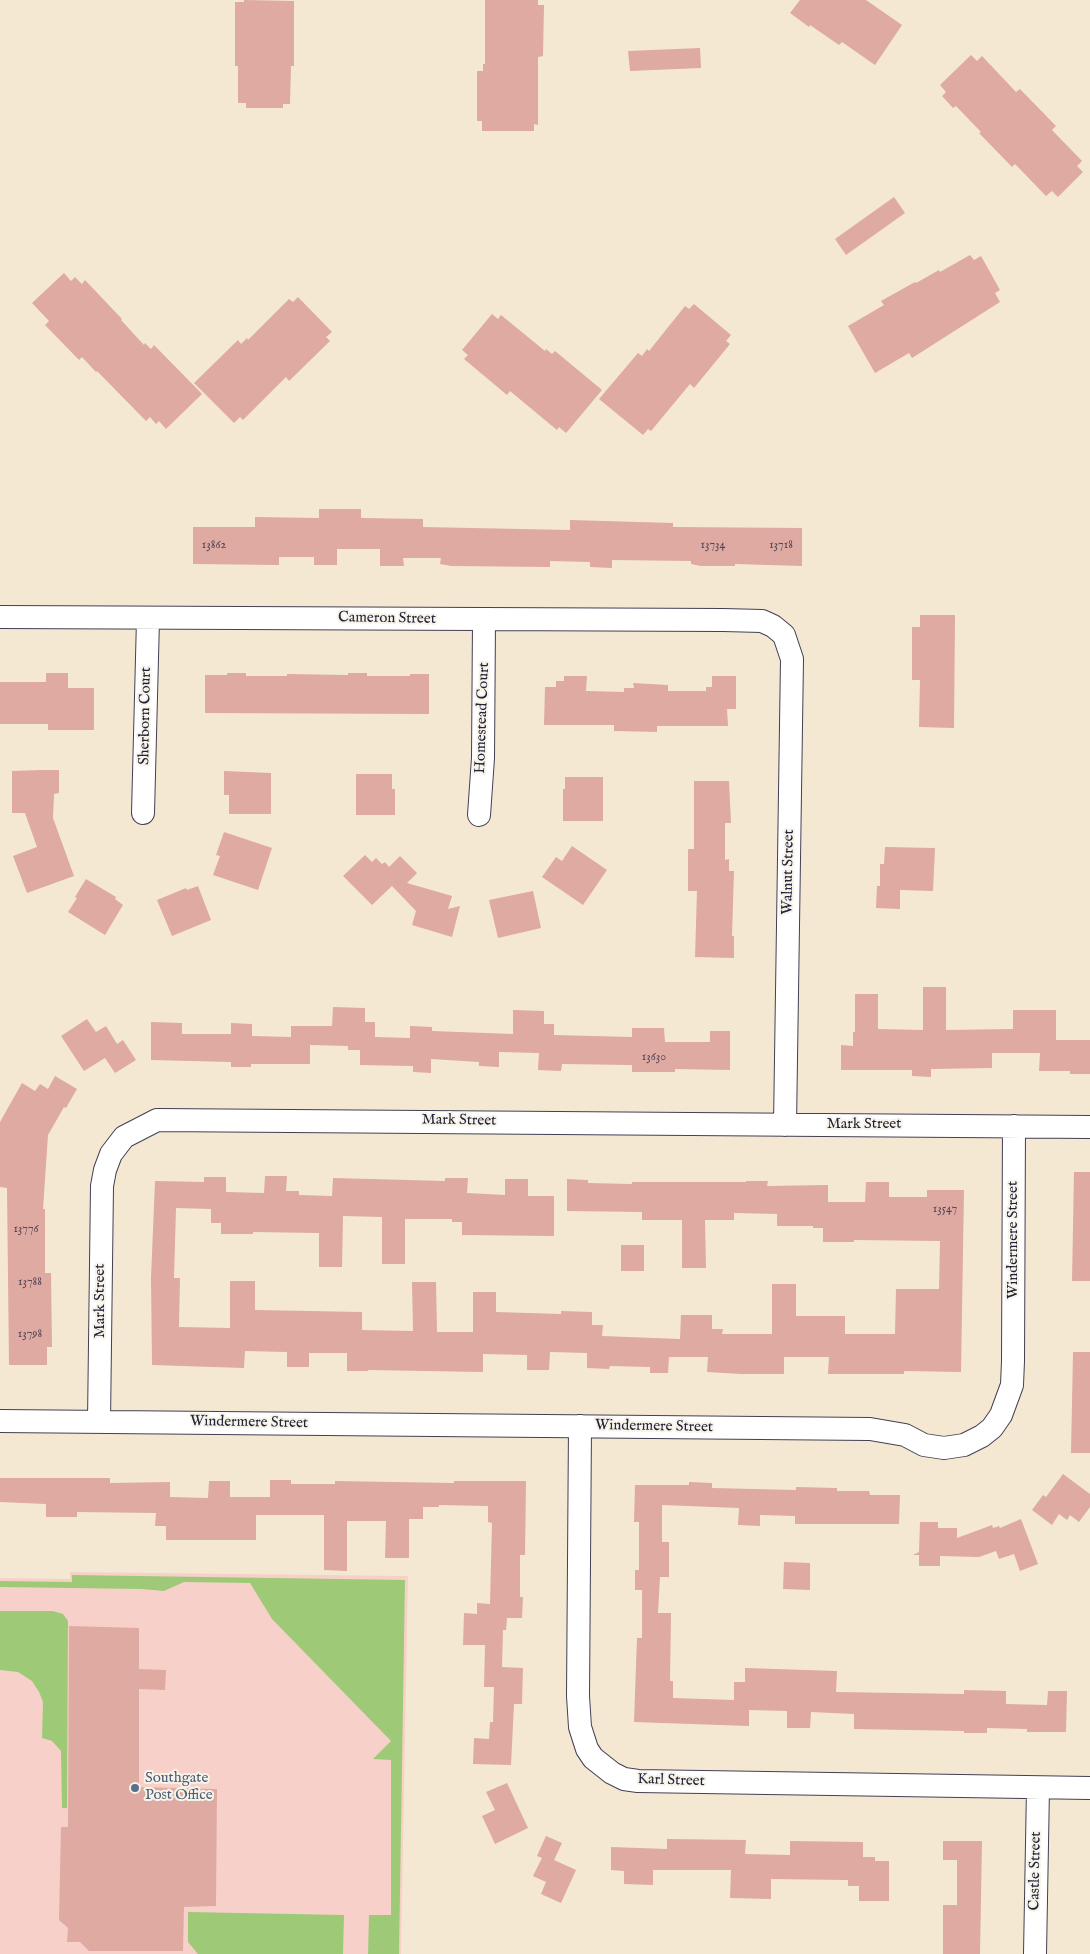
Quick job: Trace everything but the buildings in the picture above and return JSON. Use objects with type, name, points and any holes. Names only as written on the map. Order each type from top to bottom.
[{"type":"street","name":"Cameron Street","points":[[0,617],[723,620],[762,621],[773,626]]},
{"type":"street","name":"Sherborn Court","points":[[143,813],[148,618]]},
{"type":"street","name":"Homestead Court","points":[[479,815],[483,758],[484,620]]},
{"type":"street","name":"Walnut Street","points":[[773,626],[784,635],[792,659],[785,1125]]},
{"type":"street","name":"Mark Street","points":[[100,1422],[102,1186],[105,1170],[111,1154],[124,1137],[157,1120],[1090,1127]]},
{"type":"street","name":"Windermere Street","points":[[0,1421],[870,1429],[905,1435],[924,1445],[944,1448],[964,1446],[992,1428],[1001,1415],[1012,1385],[1014,1361],[1014,1126]]},
{"type":"street","name":"Karl Street","points":[[580,1426],[578,1696],[580,1727],[587,1749],[601,1766],[624,1779],[638,1781],[1090,1788]]},
{"type":"street","name":"Castle Street","points":[[1035,1954],[1038,1788]]},
{"type":"shaded area","points":[[70,1572],[408,1576],[401,1954],[0,1954],[0,1578],[70,1579]]},
{"type":"green space","points":[[72,1575],[405,1580],[399,1954],[368,1954],[369,1915],[391,1915],[391,1760],[373,1759],[391,1741],[272,1619],[250,1583],[184,1582],[164,1591],[0,1587],[0,1581],[72,1582]]},
{"type":"green space","points":[[0,1611],[53,1611],[63,1614],[68,1621],[67,1808],[62,1808],[61,1751],[52,1741],[42,1738],[43,1702],[39,1692],[32,1681],[18,1672],[0,1670]]},
{"type":"green space","points":[[188,1912],[344,1915],[343,1954],[198,1954],[188,1942]]},
{"type":"place","name":"Southgate Post Office","points":[[135,1788]]}]
